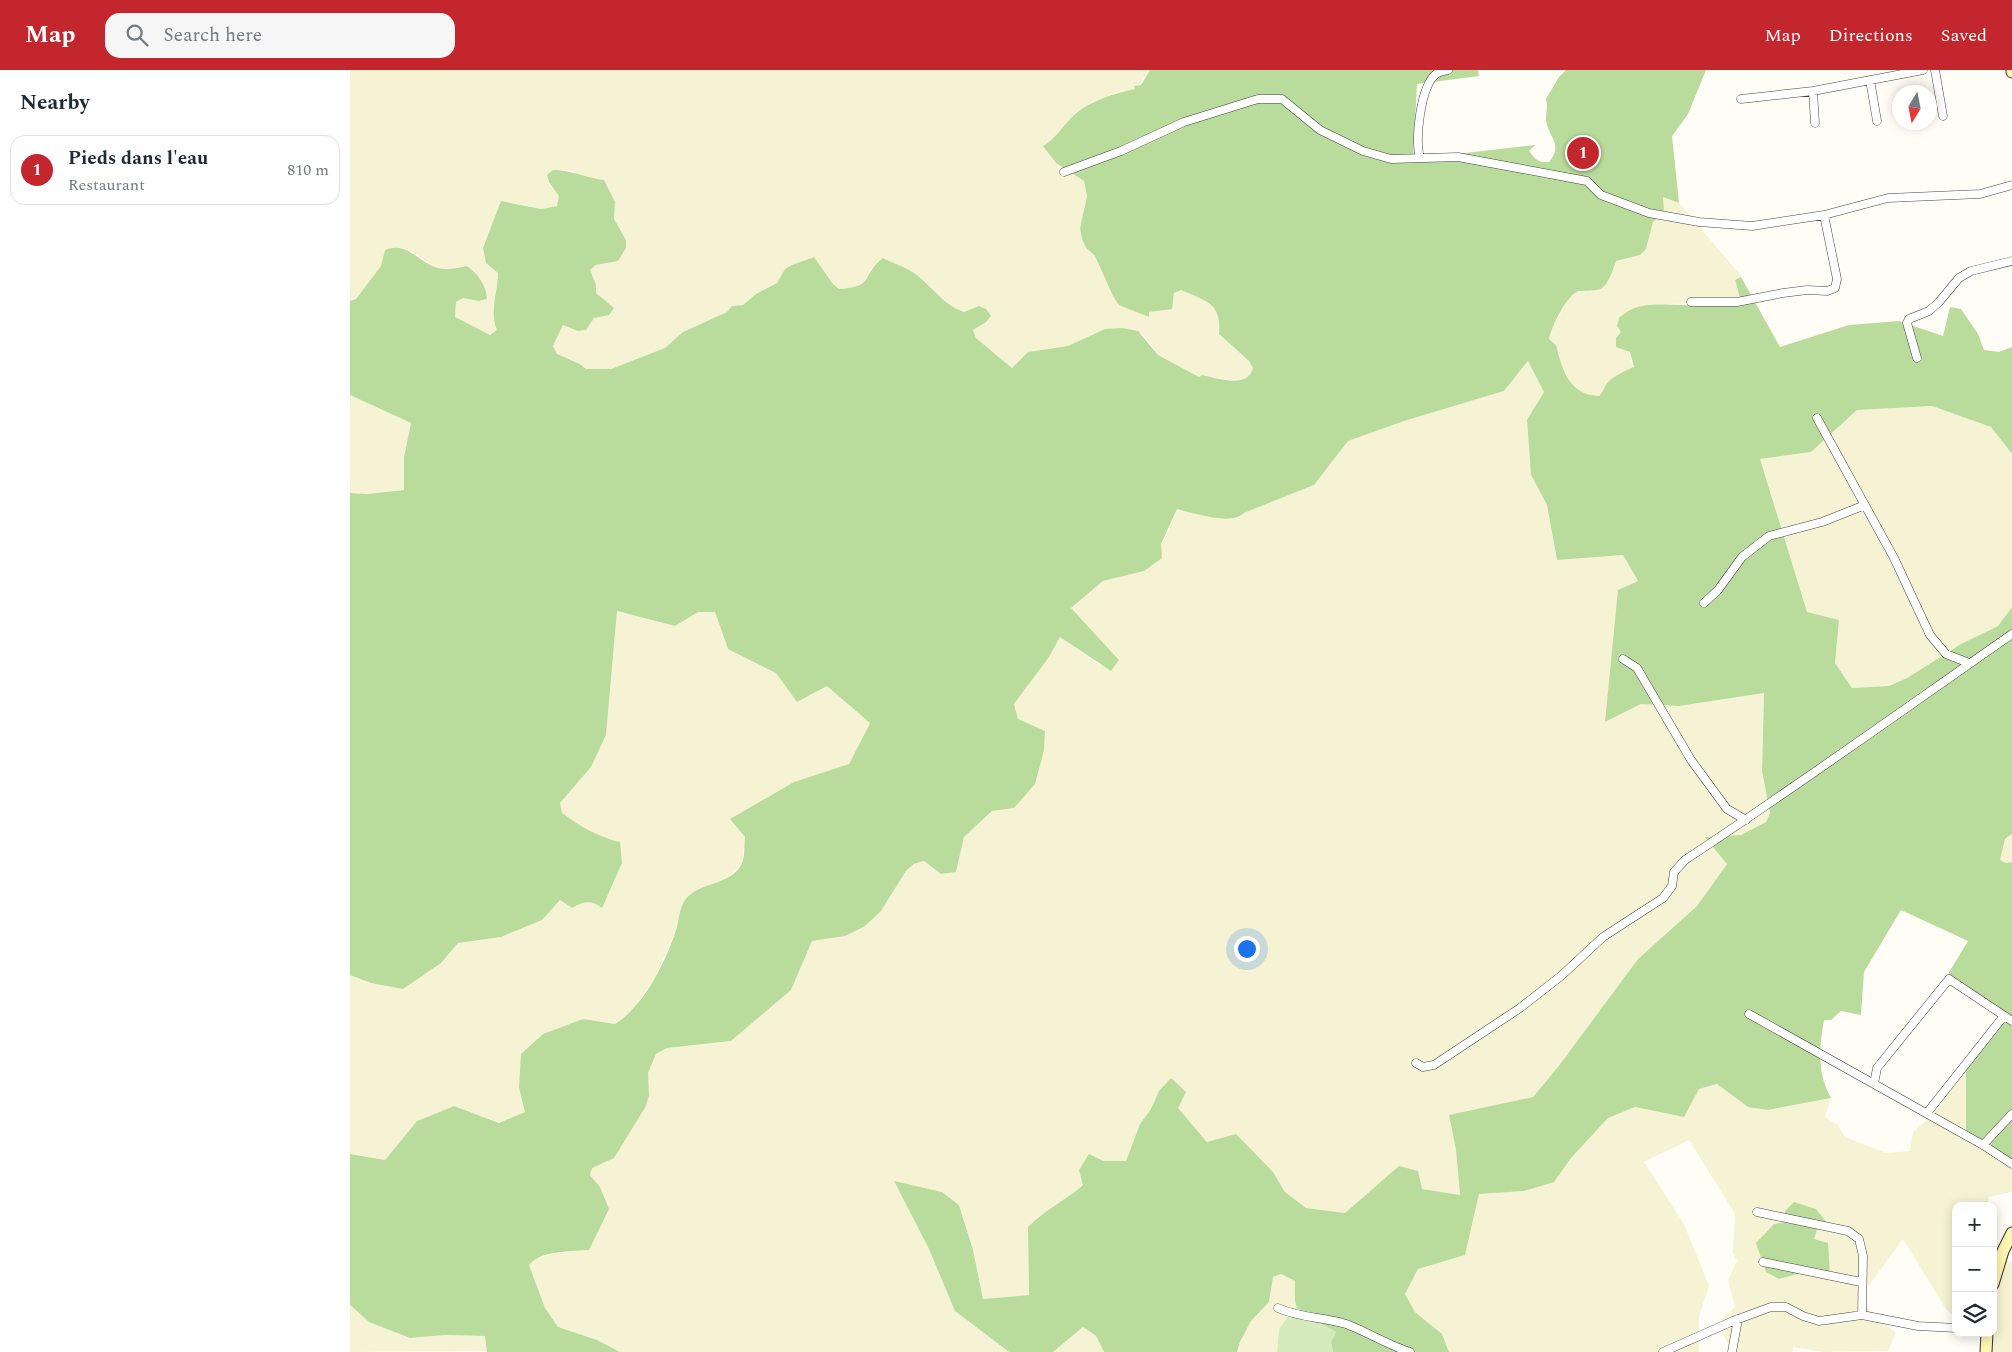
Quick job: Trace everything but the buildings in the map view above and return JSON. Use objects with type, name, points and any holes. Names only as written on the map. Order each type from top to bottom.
[{"type":"main road","points":[[1997,1272],[2012,1233]]},
{"type":"main road","points":[[1986,1352],[1987,1337]]},
{"type":"street","points":[[1420,158],[1417,146],[1426,89],[1436,74],[1448,70]]},
{"type":"street","points":[[1741,99],[1813,91],[1923,70]]},
{"type":"street","points":[[1935,70],[1943,116]]},
{"type":"street","points":[[1870,80],[1877,121]]},
{"type":"street","points":[[1813,91],[1815,123]]},
{"type":"street","points":[[1064,172],[1121,150],[1184,122],[1258,99],[1282,99],[1320,130],[1364,151],[1391,159],[1458,157],[1587,181],[1601,195],[1650,213],[1699,222],[1752,226],[1824,215],[1888,198],[1980,194],[2012,186]]},
{"type":"street","points":[[1691,302],[1738,302],[1783,293],[1807,290],[1827,291],[1835,288],[1838,279],[1824,215]]},
{"type":"street","points":[[1916,358],[1909,336],[1907,323],[1909,319],[1929,311],[1959,278],[1965,274],[2001,262],[2012,261]]},
{"type":"street","points":[[1817,418],[1894,558],[1930,635],[1946,654],[1969,662]]},
{"type":"street","points":[[1704,604],[1718,590],[1742,557],[1769,536],[1822,522],[1865,505]]},
{"type":"street","points":[[1416,1063],[1423,1066],[1434,1065],[1520,1008],[1561,976],[1603,937],[1664,898],[1672,886],[1674,872],[1684,860],[1885,725],[1969,662],[2012,634]]},
{"type":"street","points":[[1624,659],[1637,668],[1691,760],[1727,809],[1746,820]]},
{"type":"street","points":[[1874,1084],[1877,1068],[1949,979],[2003,1017],[2012,1021]]},
{"type":"street","points":[[1749,1014],[1927,1113],[2012,1164]]},
{"type":"street","points":[[1927,1113],[2003,1017]]},
{"type":"street","points":[[1983,1145],[2012,1114]]},
{"type":"street","points":[[1756,1212],[1848,1231],[1859,1239],[1863,1256],[1861,1282],[1862,1314]]},
{"type":"street","points":[[1763,1262],[1861,1282]]},
{"type":"street","points":[[1663,1352],[1738,1319],[1771,1307],[1786,1307],[1803,1316],[1819,1321],[1862,1314],[1918,1326],[1952,1328]]},
{"type":"street","points":[[1278,1308],[1292,1315],[1345,1324],[1394,1347],[1410,1352]]},
{"type":"street","points":[[1732,1352],[1738,1319]]},
{"type":"shaded area","points":[[350,70],[1150,70],[1136,89],[1114,93],[1074,115],[1053,140],[1044,145],[1056,163],[1084,181],[1086,185],[1087,196],[1080,228],[1086,248],[1095,256],[1113,296],[1149,316],[1149,312],[1181,289],[1204,300],[1218,311],[1221,319],[1219,334],[1249,361],[1254,368],[1252,375],[1245,380],[1228,380],[1202,375],[1199,377],[1158,355],[1144,335],[1105,329],[1068,346],[1028,352],[1012,368],[976,338],[973,330],[986,322],[979,306],[964,312],[957,310],[930,289],[918,276],[871,268],[866,283],[859,287],[839,289],[833,284],[814,257],[785,269],[777,283],[756,294],[743,305],[732,306],[727,312],[683,332],[666,348],[610,369],[586,369],[580,364],[557,354],[553,346],[563,325],[578,331],[594,318],[613,308],[596,293],[596,285],[590,270],[596,265],[618,261],[626,240],[614,219],[615,202],[604,180],[583,178],[568,170],[553,170],[549,183],[560,196],[557,206],[542,209],[501,201],[486,263],[498,273],[498,288],[493,308],[497,330],[490,335],[455,318],[456,302],[463,298],[479,301],[467,266],[451,269],[435,267],[408,249],[385,250],[381,266],[356,299],[350,301]]},
{"type":"shaded area","points":[[1663,197],[1679,203],[1738,272],[1741,277],[1735,280],[1741,302],[1669,304],[1631,309],[1621,332],[1634,368],[1599,396],[1589,396],[1575,389],[1562,368],[1556,345],[1549,339],[1550,332],[1569,297],[1576,292],[1601,289],[1606,283],[1616,261],[1640,255],[1646,249],[1653,222]]},
{"type":"shaded area","points":[[1529,361],[1544,392],[1527,421],[1531,475],[1547,505],[1557,560],[1623,555],[1638,581],[1605,722],[1641,704],[1679,706],[1764,693],[1762,771],[1770,813],[1766,822],[1741,835],[1706,837],[1727,864],[1697,906],[1638,959],[1558,1067],[1533,1097],[1449,1116],[1456,1150],[1460,1195],[1421,1189],[1362,1198],[1345,1213],[1306,1208],[1285,1192],[1273,1172],[1207,1142],[1178,1108],[1159,1091],[1151,1109],[1140,1124],[1126,1162],[1103,1161],[1083,1185],[1066,1200],[1039,1216],[1028,1227],[1029,1295],[983,1299],[973,1250],[959,1205],[942,1192],[894,1181],[928,1247],[955,1311],[1009,1352],[620,1352],[597,1340],[558,1327],[545,1308],[529,1265],[534,1259],[556,1253],[589,1250],[600,1187],[590,1175],[592,1167],[614,1158],[649,1095],[648,1073],[656,1054],[667,1048],[731,1041],[791,990],[812,941],[845,936],[881,911],[906,871],[914,864],[924,861],[941,874],[956,872],[964,837],[992,811],[1014,808],[1018,719],[1014,704],[1049,657],[1060,637],[1100,665],[1119,660],[1070,608],[1103,581],[1144,571],[1166,537],[1177,509],[1239,518],[1244,513],[1314,485],[1348,441],[1404,421],[1504,391]]},
{"type":"shaded area","points":[[350,395],[411,423],[404,457],[405,490],[367,494],[350,493]]},
{"type":"shaded area","points":[[1932,406],[1991,427],[2012,454],[2012,607],[1998,626],[1961,644],[1907,678],[1889,686],[1852,688],[1835,663],[1837,640],[1807,612],[1760,459],[1811,452],[1857,410]]},
{"type":"shaded area","points":[[617,611],[675,626],[698,612],[715,612],[728,649],[776,673],[797,702],[827,686],[870,722],[849,764],[794,782],[730,819],[745,837],[742,863],[726,880],[692,893],[684,901],[675,933],[655,977],[634,1009],[615,1024],[583,1019],[519,1088],[525,1112],[500,1123],[454,1106],[417,1121],[385,1160],[350,1154],[350,975],[371,983],[441,963],[458,943],[501,937],[541,920],[560,900],[572,908],[583,901],[593,902],[602,907],[620,842],[599,837],[571,820],[562,813],[560,803],[591,767],[606,735]]},
{"type":"shaded area","points":[[2012,834],[2012,862],[2006,863],[2000,860],[2001,854],[2005,839]]},
{"type":"shaded area","points":[[1966,1070],[1966,1135],[2012,1164],[2012,1192],[1989,1197],[1988,1202],[1952,1202],[1952,1314],[1946,1309],[1903,1239],[1858,1300],[1896,1333],[1888,1351],[1822,1352],[1793,1347],[1792,1352],[1732,1352],[1718,1324],[1735,1307],[1728,1280],[1737,1261],[1733,1253],[1735,1214],[1689,1140],[1644,1162],[1684,1224],[1709,1286],[1699,1316],[1699,1352],[1449,1352],[1442,1334],[1415,1312],[1405,1294],[1418,1269],[1465,1255],[1479,1194],[1524,1191],[1571,1158],[1608,1118],[1635,1107],[1684,1117],[1698,1089],[1717,1084],[1748,1107],[1768,1110],[1831,1098],[1825,1117],[1838,1125],[1845,1137],[1886,1153],[1910,1151],[1913,1132],[1932,1116]],"holes":[[[1785,1222],[1828,1226],[1817,1230],[1814,1239]]]},
{"type":"shaded area","points":[[1997,1251],[2004,1259],[2012,1263],[2012,1352],[1986,1352],[1986,1339],[1982,1337],[1997,1337]]},
{"type":"shaded area","points":[[1281,1274],[1295,1281],[1296,1306],[1279,1329],[1277,1352],[1237,1352],[1251,1321],[1269,1302],[1273,1277]]},
{"type":"shaded area","points":[[350,1305],[369,1322],[410,1338],[444,1335],[485,1336],[488,1351],[350,1352]]},
{"type":"shaded area","points":[[1083,1327],[1096,1336],[1104,1352],[1053,1352]]},
{"type":"green space","points":[[1150,70],[1478,70],[1479,76],[1417,84],[1413,159],[1535,145],[1529,151],[1533,156],[1542,162],[1549,162],[1553,156],[1555,145],[1547,126],[1546,99],[1559,77],[1566,70],[1706,70],[1688,114],[1672,136],[1679,203],[1663,197],[1664,212],[1653,222],[1646,249],[1640,255],[1616,261],[1609,279],[1602,288],[1574,293],[1560,312],[1550,334],[1549,339],[1556,345],[1568,379],[1580,391],[1589,395],[1599,396],[1611,380],[1620,373],[1634,367],[1630,352],[1616,347],[1616,338],[1621,332],[1617,326],[1619,318],[1632,309],[1643,306],[1701,305],[1722,298],[1741,302],[1735,280],[1741,277],[1780,347],[1849,325],[1899,321],[1943,336],[1950,307],[1961,309],[1978,334],[1984,350],[1999,352],[2012,347],[2012,454],[1991,427],[1932,406],[1857,410],[1811,452],[1760,459],[1807,612],[1839,620],[1835,663],[1852,688],[1889,686],[1907,678],[1961,644],[1998,626],[2012,607],[2012,834],[2005,839],[2000,860],[2006,863],[2012,862],[2012,1164],[1966,1135],[1966,1070],[2003,1017],[1948,974],[1968,941],[1901,910],[1864,972],[1861,1015],[1841,1011],[1831,1020],[1824,1020],[1820,1060],[1823,1079],[1831,1098],[1768,1110],[1748,1107],[1717,1084],[1699,1089],[1684,1117],[1635,1107],[1608,1118],[1571,1158],[1554,1182],[1524,1191],[1479,1194],[1465,1255],[1418,1269],[1405,1294],[1415,1312],[1442,1334],[1449,1352],[1333,1352],[1331,1342],[1336,1332],[1298,1309],[1295,1299],[1295,1281],[1281,1274],[1273,1277],[1269,1302],[1251,1321],[1237,1352],[1104,1352],[1096,1336],[1083,1327],[1053,1352],[1009,1352],[955,1311],[928,1247],[894,1181],[942,1192],[959,1205],[973,1250],[983,1299],[1029,1295],[1028,1227],[1083,1185],[1079,1170],[1089,1154],[1103,1161],[1126,1161],[1140,1124],[1151,1109],[1159,1091],[1171,1078],[1186,1092],[1178,1108],[1207,1142],[1236,1134],[1273,1172],[1285,1192],[1306,1208],[1345,1213],[1399,1166],[1418,1171],[1422,1189],[1460,1195],[1456,1150],[1449,1115],[1533,1097],[1558,1067],[1638,959],[1697,906],[1727,864],[1705,837],[1741,835],[1766,822],[1770,813],[1762,771],[1764,693],[1679,706],[1641,704],[1605,722],[1618,590],[1638,581],[1623,555],[1557,560],[1547,505],[1531,475],[1527,420],[1544,392],[1528,361],[1504,391],[1404,421],[1348,441],[1314,485],[1238,517],[1222,519],[1177,509],[1161,544],[1162,558],[1144,571],[1103,581],[1071,608],[1119,660],[1111,671],[1060,637],[1049,657],[1014,704],[1018,719],[1045,731],[1044,750],[1035,784],[1014,808],[992,811],[964,837],[956,872],[941,874],[924,861],[914,864],[906,871],[881,911],[865,926],[845,936],[812,941],[791,990],[731,1041],[667,1048],[656,1054],[648,1073],[649,1095],[646,1106],[614,1158],[592,1168],[590,1175],[600,1187],[609,1209],[589,1250],[548,1254],[534,1260],[529,1265],[545,1308],[558,1327],[597,1340],[620,1352],[487,1352],[485,1336],[445,1335],[410,1338],[369,1322],[350,1305],[350,1154],[385,1160],[417,1121],[454,1106],[499,1123],[525,1112],[519,1088],[521,1054],[543,1034],[583,1019],[615,1024],[635,1007],[652,983],[671,945],[681,907],[685,900],[698,890],[730,876],[737,871],[742,863],[745,837],[730,819],[794,782],[849,764],[870,723],[827,686],[797,702],[776,673],[728,649],[715,612],[698,612],[675,626],[617,611],[606,735],[591,767],[560,803],[562,813],[576,823],[590,831],[620,842],[622,863],[602,908],[587,902],[572,908],[560,900],[542,920],[501,937],[458,943],[441,963],[403,989],[371,983],[350,975],[350,493],[367,494],[404,490],[404,457],[411,423],[350,395],[350,301],[356,299],[381,266],[385,250],[399,248],[411,252],[435,267],[447,269],[467,266],[474,272],[481,280],[487,294],[487,299],[479,301],[463,298],[456,302],[455,317],[490,335],[497,330],[494,309],[498,273],[486,263],[483,248],[501,201],[541,209],[557,206],[559,196],[549,182],[547,175],[553,170],[560,170],[604,180],[615,202],[614,219],[626,240],[626,248],[618,261],[596,265],[590,270],[596,285],[596,293],[614,308],[609,315],[594,318],[586,330],[578,331],[563,325],[553,346],[557,354],[580,364],[586,369],[611,369],[665,348],[683,332],[727,312],[732,306],[743,305],[756,294],[777,283],[785,269],[792,265],[814,257],[833,284],[839,289],[851,288],[863,283],[883,258],[914,273],[945,301],[957,309],[964,312],[979,306],[986,309],[991,316],[986,322],[973,330],[976,338],[1012,368],[1028,352],[1068,346],[1105,329],[1122,328],[1138,331],[1158,355],[1199,377],[1202,375],[1224,380],[1239,380],[1250,374],[1253,368],[1249,361],[1219,334],[1218,316],[1215,309],[1205,301],[1181,290],[1174,293],[1172,309],[1149,312],[1149,317],[1119,305],[1095,256],[1086,248],[1082,239],[1080,228],[1087,196],[1084,181],[1056,163],[1043,146],[1080,110],[1103,98],[1135,89],[1134,86],[1141,85]]},
{"type":"green space","points":[[1794,1202],[1816,1209],[1829,1225],[1817,1230],[1814,1239],[1828,1243],[1830,1274],[1805,1272],[1779,1279],[1766,1272],[1756,1243],[1774,1224],[1785,1222],[1785,1211]]},
{"type":"green space","points":[[1296,1306],[1304,1314],[1336,1332],[1331,1342],[1333,1352],[1277,1352],[1279,1329]]},
{"type":"place","name":"Pieds dans l'eau","points":[[1583,153]]}]
